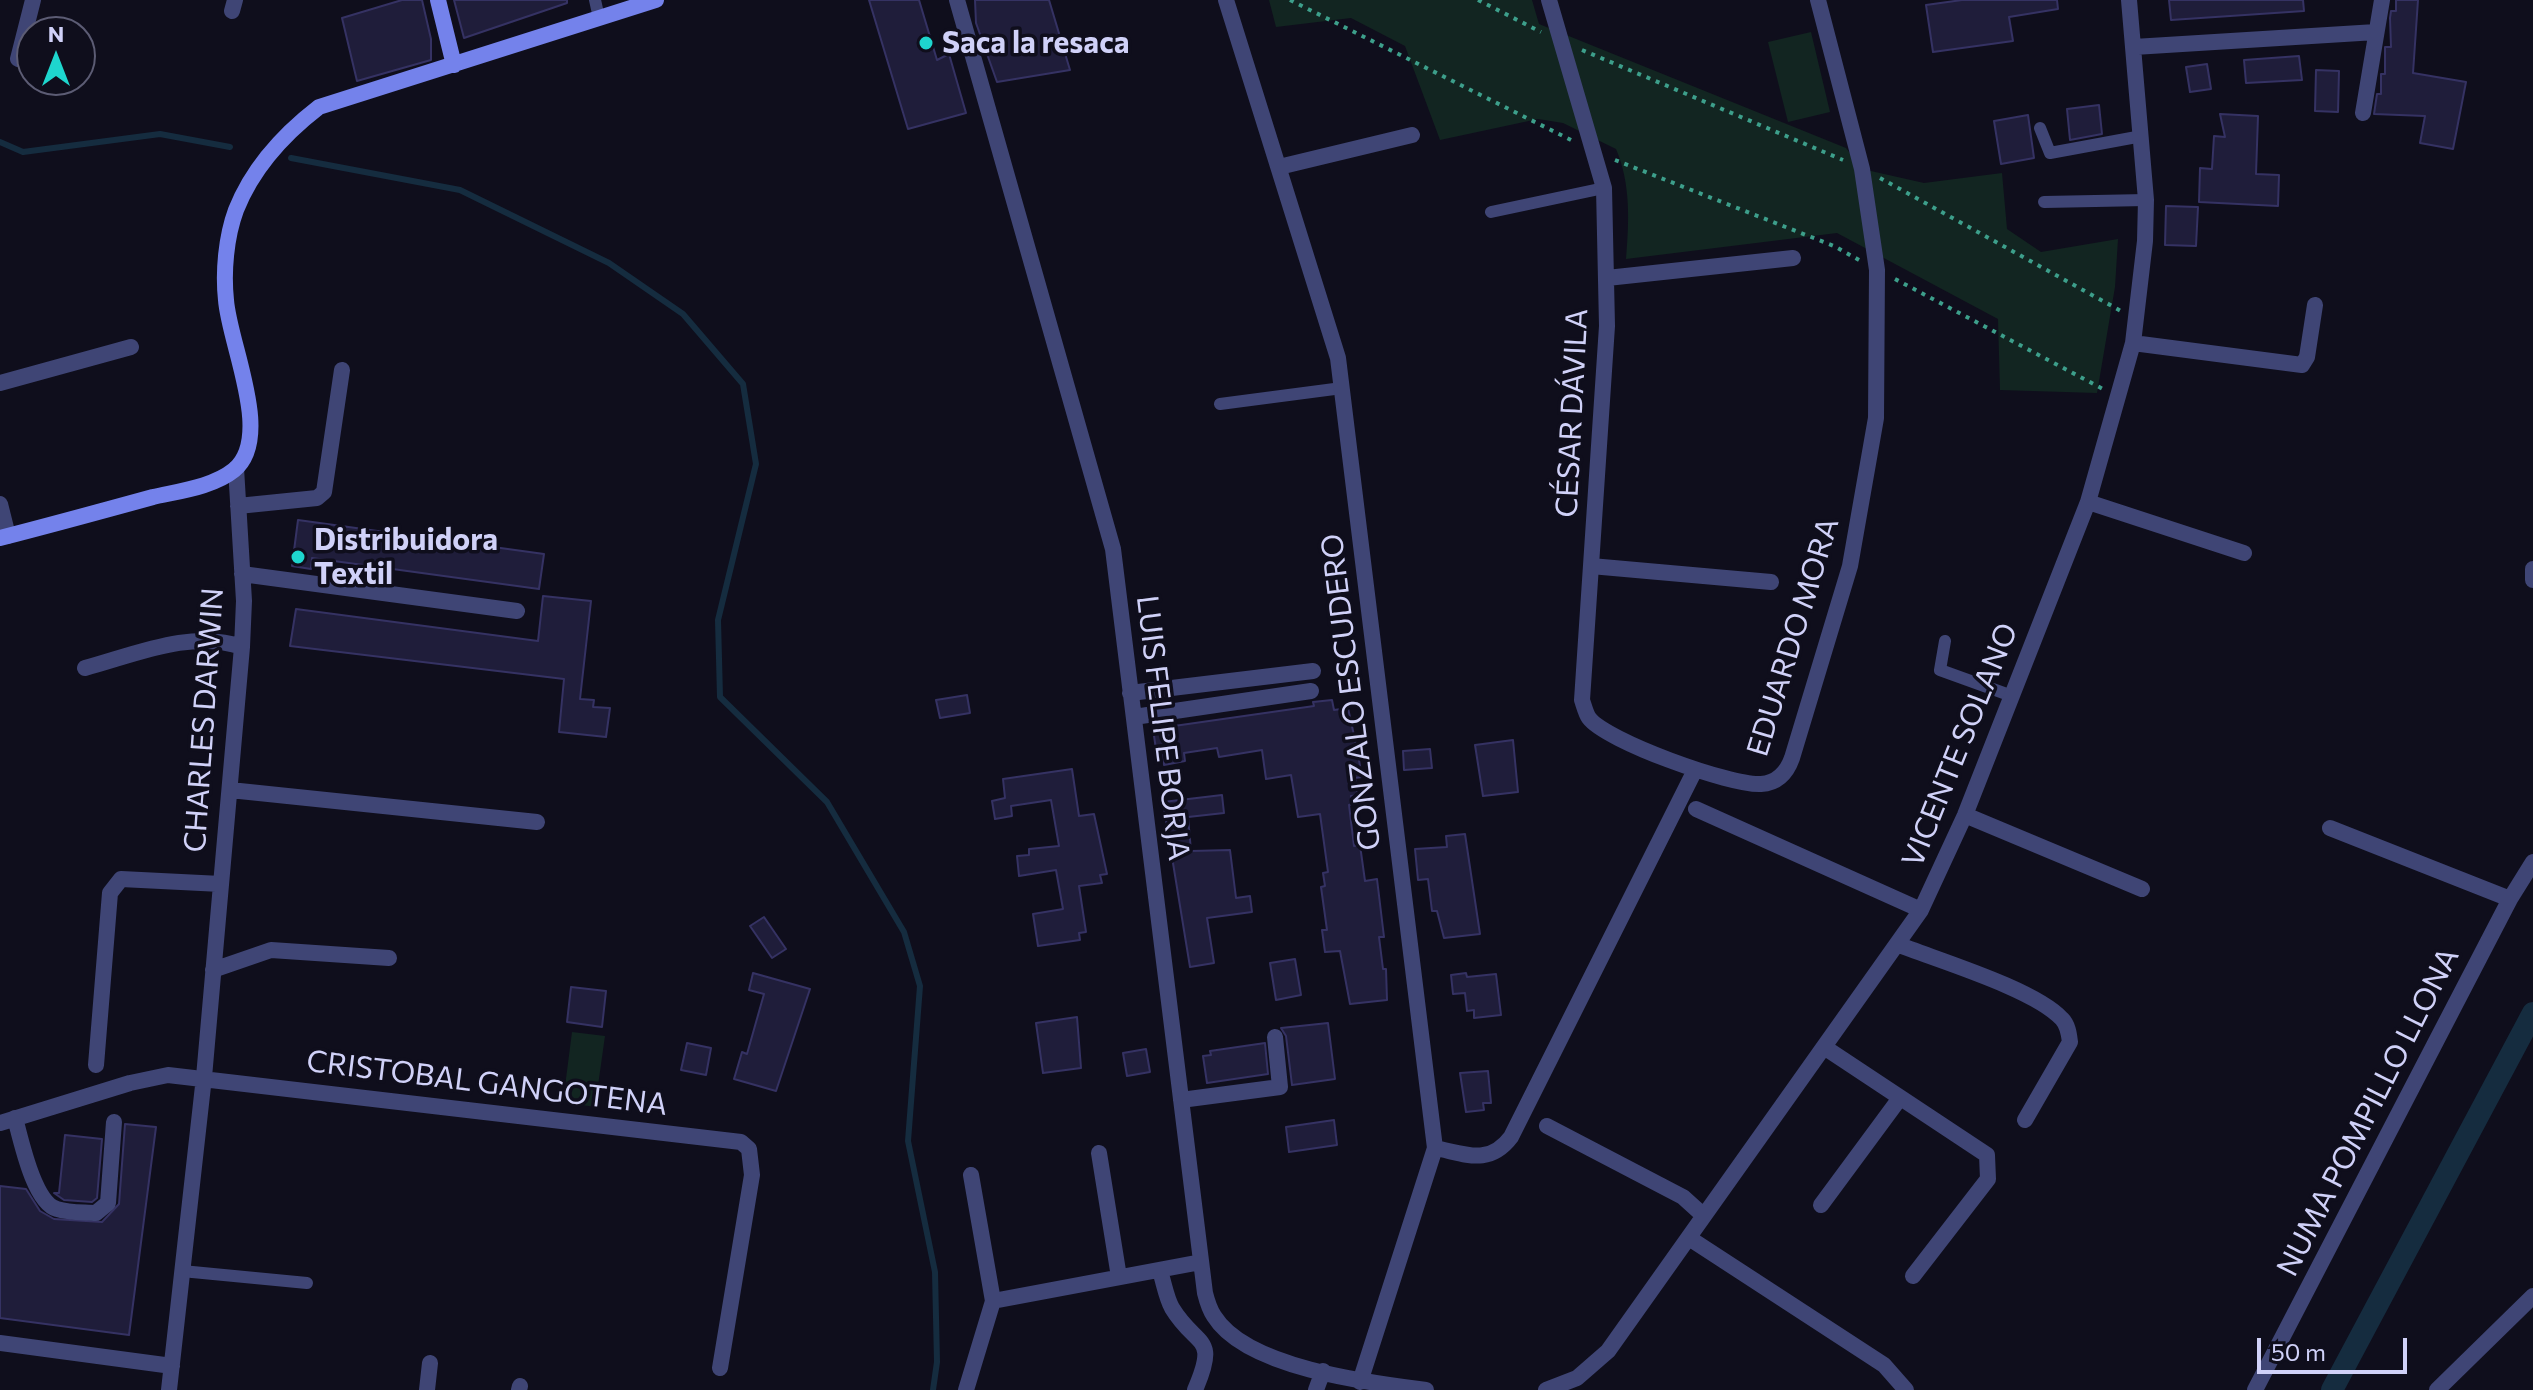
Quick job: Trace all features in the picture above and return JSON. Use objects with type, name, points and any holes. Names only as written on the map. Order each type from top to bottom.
[{"type":"street","points":[[438,0],[454,65]]},
{"type":"street","name":"CHARLES DARWIN","points":[[169,1390],[204,1077],[242,647],[242,574],[236,468],[245,456],[251,433],[245,383],[226,302],[226,269],[235,212],[247,186],[288,131],[319,107],[656,0]]},
{"type":"street","name":"LUIS FELIPE BORJA","points":[[957,0],[1113,549],[1205,1293],[1213,1316],[1224,1329],[1245,1344],[1275,1358],[1360,1382]]},
{"type":"street","name":"GONZALO ESCUDERO","points":[[1226,0],[1338,358],[1435,1148],[1360,1382]]},
{"type":"street","name":"CÉSAR DÁVILA","points":[[1549,0],[1604,188],[1607,278],[1582,700],[1589,719],[1694,772]]},
{"type":"street","name":"EDUARDO MORA","points":[[1694,772],[1738,783],[1762,784],[1781,777],[1792,758],[1850,566],[1876,418],[1877,270],[1862,169],[1818,0]]},
{"type":"street","name":"VICENTE SOLANO","points":[[1546,1390],[1577,1378],[1608,1351],[1921,910],[1965,815],[2088,502],[2133,343],[2146,200],[2129,0]]},
{"type":"street","points":[[2363,113],[2382,0]]},
{"type":"street","points":[[2134,47],[2376,32]]},
{"type":"street","points":[[1279,167],[1412,135]]},
{"type":"street","points":[[1607,278],[1793,258]]},
{"type":"street","points":[[2133,343],[2302,365],[2307,357],[2315,305]]},
{"type":"street","points":[[0,383],[131,347]]},
{"type":"street","points":[[238,506],[317,498],[324,492],[342,370]]},
{"type":"street","points":[[0,504],[4,537],[204,484],[236,468]]},
{"type":"street","points":[[2088,502],[2244,553]]},
{"type":"street","points":[[1591,566],[1771,582]]},
{"type":"street","points":[[2533,569],[2533,580]]},
{"type":"street","points":[[242,574],[517,611]]},
{"type":"street","points":[[85,668],[191,642],[210,640],[242,647]]},
{"type":"street","points":[[1130,693],[1313,671]]},
{"type":"street","points":[[1134,717],[1311,691]]},
{"type":"street","points":[[1435,1148],[1483,1158],[1494,1154],[1511,1137],[1694,772]]},
{"type":"street","points":[[230,790],[537,822]]},
{"type":"street","points":[[1696,809],[1921,910]]},
{"type":"street","points":[[1965,815],[2142,889]]},
{"type":"street","points":[[2330,828],[2510,899]]},
{"type":"street","name":"NUMA POMPILLO LLONA","points":[[2255,1390],[2510,899],[2533,862]]},
{"type":"street","points":[[96,1065],[110,893],[115,885],[121,879],[221,884]]},
{"type":"street","points":[[1897,944],[2019,993],[2048,1007],[2065,1021],[2070,1042],[2025,1120]]},
{"type":"street","points":[[213,970],[271,950],[389,958]]},
{"type":"street","points":[[1181,1100],[1280,1087],[1275,1037]]},
{"type":"street","points":[[1824,1047],[1987,1155],[1988,1179],[1913,1276]]},
{"type":"street","name":"CRISTOBAL GANGOTENA","points":[[8,1121],[130,1083],[168,1075],[741,1142],[749,1149],[752,1175],[720,1368]]},
{"type":"street","points":[[1821,1205],[1900,1098]]},
{"type":"street","points":[[8,1121],[44,1199],[54,1209],[96,1213],[108,1203],[114,1122]]},
{"type":"street","points":[[1547,1126],[1683,1197],[1704,1216]]},
{"type":"street","points":[[1099,1153],[1119,1277]]},
{"type":"street","points":[[966,1390],[993,1301],[971,1175]]},
{"type":"street","points":[[1689,1238],[1884,1365],[1906,1390]]},
{"type":"street","points":[[993,1301],[1201,1262]]},
{"type":"street","points":[[1160,1271],[1170,1305],[1205,1346],[1208,1361],[1195,1390]]},
{"type":"street","points":[[2437,1390],[2533,1296]]},
{"type":"street","points":[[0,1343],[172,1366]]},
{"type":"street","points":[[427,1390],[430,1363]]},
{"type":"street","points":[[1316,1390],[1323,1371]]},
{"type":"street","points":[[1360,1382],[1426,1390]]},
{"type":"lane","points":[[595,0],[599,18]]},
{"type":"lane","points":[[2040,128],[2050,153],[2142,136]]},
{"type":"lane","points":[[1491,212],[1604,188]]},
{"type":"lane","points":[[2044,202],[2146,200]]},
{"type":"lane","points":[[1220,404],[1342,388]]},
{"type":"lane","points":[[1945,641],[1940,670],[2012,696]]},
{"type":"lane","points":[[182,1271],[307,1283]]},
{"type":"path","points":[[1290,0],[1592,151],[1834,246],[2119,398]]},
{"type":"path","points":[[1478,0],[1561,41],[1862,169],[2137,320]]},
{"type":"green space","points":[[1269,0],[1532,0],[1539,24],[1846,148],[1862,169],[1924,183],[2002,173],[2007,229],[2041,252],[2118,239],[2115,287],[2097,393],[2000,390],[1998,319],[1837,233],[1626,259],[1627,189],[1616,149],[1563,123],[1538,119],[1440,140],[1405,46],[1351,18],[1276,27]]},
{"type":"green space","points":[[1811,32],[1830,112],[1788,122],[1768,42]]},
{"type":"green space","points":[[572,1032],[605,1036],[595,1107],[563,1102]]},
{"type":"building","points":[[402,0],[422,0],[431,39],[431,60],[357,81],[342,18]]},
{"type":"building","points":[[454,0],[567,0],[567,3],[464,38]]},
{"type":"building","points":[[869,0],[919,0],[937,60],[949,54],[966,113],[908,129]]},
{"type":"building","points":[[975,0],[1049,0],[1070,70],[997,82],[976,23]]},
{"type":"building","points":[[1962,0],[2057,0],[2058,9],[2009,17],[2013,41],[1933,52],[1926,5]]},
{"type":"building","points":[[2169,0],[2303,0],[2304,11],[2171,20]]},
{"type":"building","points":[[2396,0],[2418,0],[2413,73],[2466,82],[2453,149],[2420,143],[2425,116],[2374,114],[2377,94],[2381,94],[2381,74],[2385,74],[2385,47],[2391,47],[2390,18],[2391,11],[2396,11]]},
{"type":"building","points":[[2299,56],[2302,80],[2246,83],[2244,60]]},
{"type":"building","points":[[2207,64],[2211,89],[2190,92],[2186,67]]},
{"type":"building","points":[[2316,70],[2339,71],[2338,112],[2315,111]]},
{"type":"building","points":[[2099,105],[2102,134],[2070,140],[2067,109]]},
{"type":"building","points":[[2220,114],[2258,116],[2256,174],[2279,175],[2278,206],[2199,202],[2200,168],[2212,169],[2214,136],[2225,137]]},
{"type":"building","points":[[2028,115],[2034,158],[2001,164],[1994,121]]},
{"type":"building","points":[[2166,206],[2198,207],[2196,246],[2165,245]]},
{"type":"building","points":[[298,520],[544,554],[539,589],[312,558],[311,569],[292,566]]},
{"type":"building","points":[[543,596],[591,601],[580,699],[594,700],[593,707],[610,708],[606,737],[559,732],[564,679],[290,646],[296,609],[538,641]]},
{"type":"building","points":[[967,695],[970,713],[940,718],[936,700]]},
{"type":"building","points":[[1332,700],[1334,710],[1348,708],[1357,749],[1362,777],[1355,778],[1358,795],[1351,796],[1352,804],[1349,805],[1354,846],[1360,845],[1365,881],[1377,879],[1384,937],[1379,937],[1383,969],[1386,969],[1387,1000],[1350,1004],[1340,951],[1325,952],[1322,930],[1327,930],[1321,887],[1325,886],[1323,873],[1328,872],[1320,814],[1298,817],[1291,775],[1266,779],[1262,750],[1219,757],[1217,748],[1184,753],[1185,761],[1164,765],[1163,755],[1157,756],[1153,729],[1314,706],[1313,702]]},
{"type":"building","points":[[1513,740],[1518,792],[1483,796],[1475,745]]},
{"type":"building","points":[[1430,749],[1432,768],[1404,770],[1403,751]]},
{"type":"building","points":[[1072,769],[1079,816],[1094,814],[1107,874],[1100,875],[1102,883],[1079,886],[1086,932],[1079,933],[1080,940],[1038,946],[1033,914],[1063,909],[1056,870],[1019,876],[1017,856],[1029,855],[1029,849],[1059,846],[1051,800],[1011,806],[1012,816],[995,819],[992,801],[1005,798],[1003,779]]},
{"type":"building","points":[[1222,795],[1224,813],[1188,817],[1191,851],[1230,850],[1236,898],[1250,896],[1252,912],[1207,918],[1214,963],[1190,967],[1163,802]]},
{"type":"building","points":[[1465,834],[1480,934],[1444,938],[1437,911],[1432,911],[1428,879],[1418,880],[1415,849],[1447,847],[1446,836]]},
{"type":"building","points":[[764,917],[786,949],[772,958],[750,926]]},
{"type":"building","points":[[1295,959],[1301,995],[1276,1000],[1270,963]]},
{"type":"building","points":[[753,973],[810,989],[776,1091],[734,1079],[742,1052],[747,1054],[764,994],[749,990]]},
{"type":"building","points":[[1466,973],[1467,977],[1496,974],[1501,1015],[1474,1018],[1474,1010],[1467,1011],[1465,993],[1453,994],[1451,975]]},
{"type":"building","points":[[571,987],[606,991],[602,1027],[567,1022]]},
{"type":"building","points":[[1077,1017],[1081,1068],[1043,1073],[1036,1023]]},
{"type":"building","points":[[1328,1023],[1335,1079],[1292,1085],[1286,1036],[1281,1028]]},
{"type":"building","points":[[687,1043],[711,1048],[706,1075],[681,1070]]},
{"type":"building","points":[[1265,1043],[1268,1074],[1207,1083],[1203,1056],[1211,1055],[1210,1051]]},
{"type":"building","points":[[1146,1049],[1150,1072],[1127,1076],[1123,1053]]},
{"type":"building","points":[[1488,1071],[1491,1103],[1483,1103],[1484,1110],[1466,1112],[1460,1073]]},
{"type":"building","points":[[1334,1120],[1337,1145],[1289,1152],[1286,1127]]},
{"type":"building","points":[[125,1124],[156,1127],[129,1335],[0,1318],[0,1186],[26,1189],[40,1211],[54,1219],[102,1222],[119,1204]]},
{"type":"building","points":[[65,1135],[102,1139],[97,1198],[92,1202],[64,1200],[54,1193],[59,1193]]},
{"type":"waterway","points":[[0,142],[23,152],[160,134],[230,147]]},
{"type":"waterway","points":[[291,158],[460,190],[609,263],[683,314],[743,384],[756,464],[718,620],[720,697],[827,802],[904,932],[920,986],[908,1141],[935,1272],[937,1362],[933,1390]]},
{"type":"waterway","points":[[2332,1390],[2533,1013]]},
{"type":"place","name":"Saca la resaca","points":[[926,43]]},
{"type":"place","name":"Distribuidora Textil","points":[[298,557]]}]
